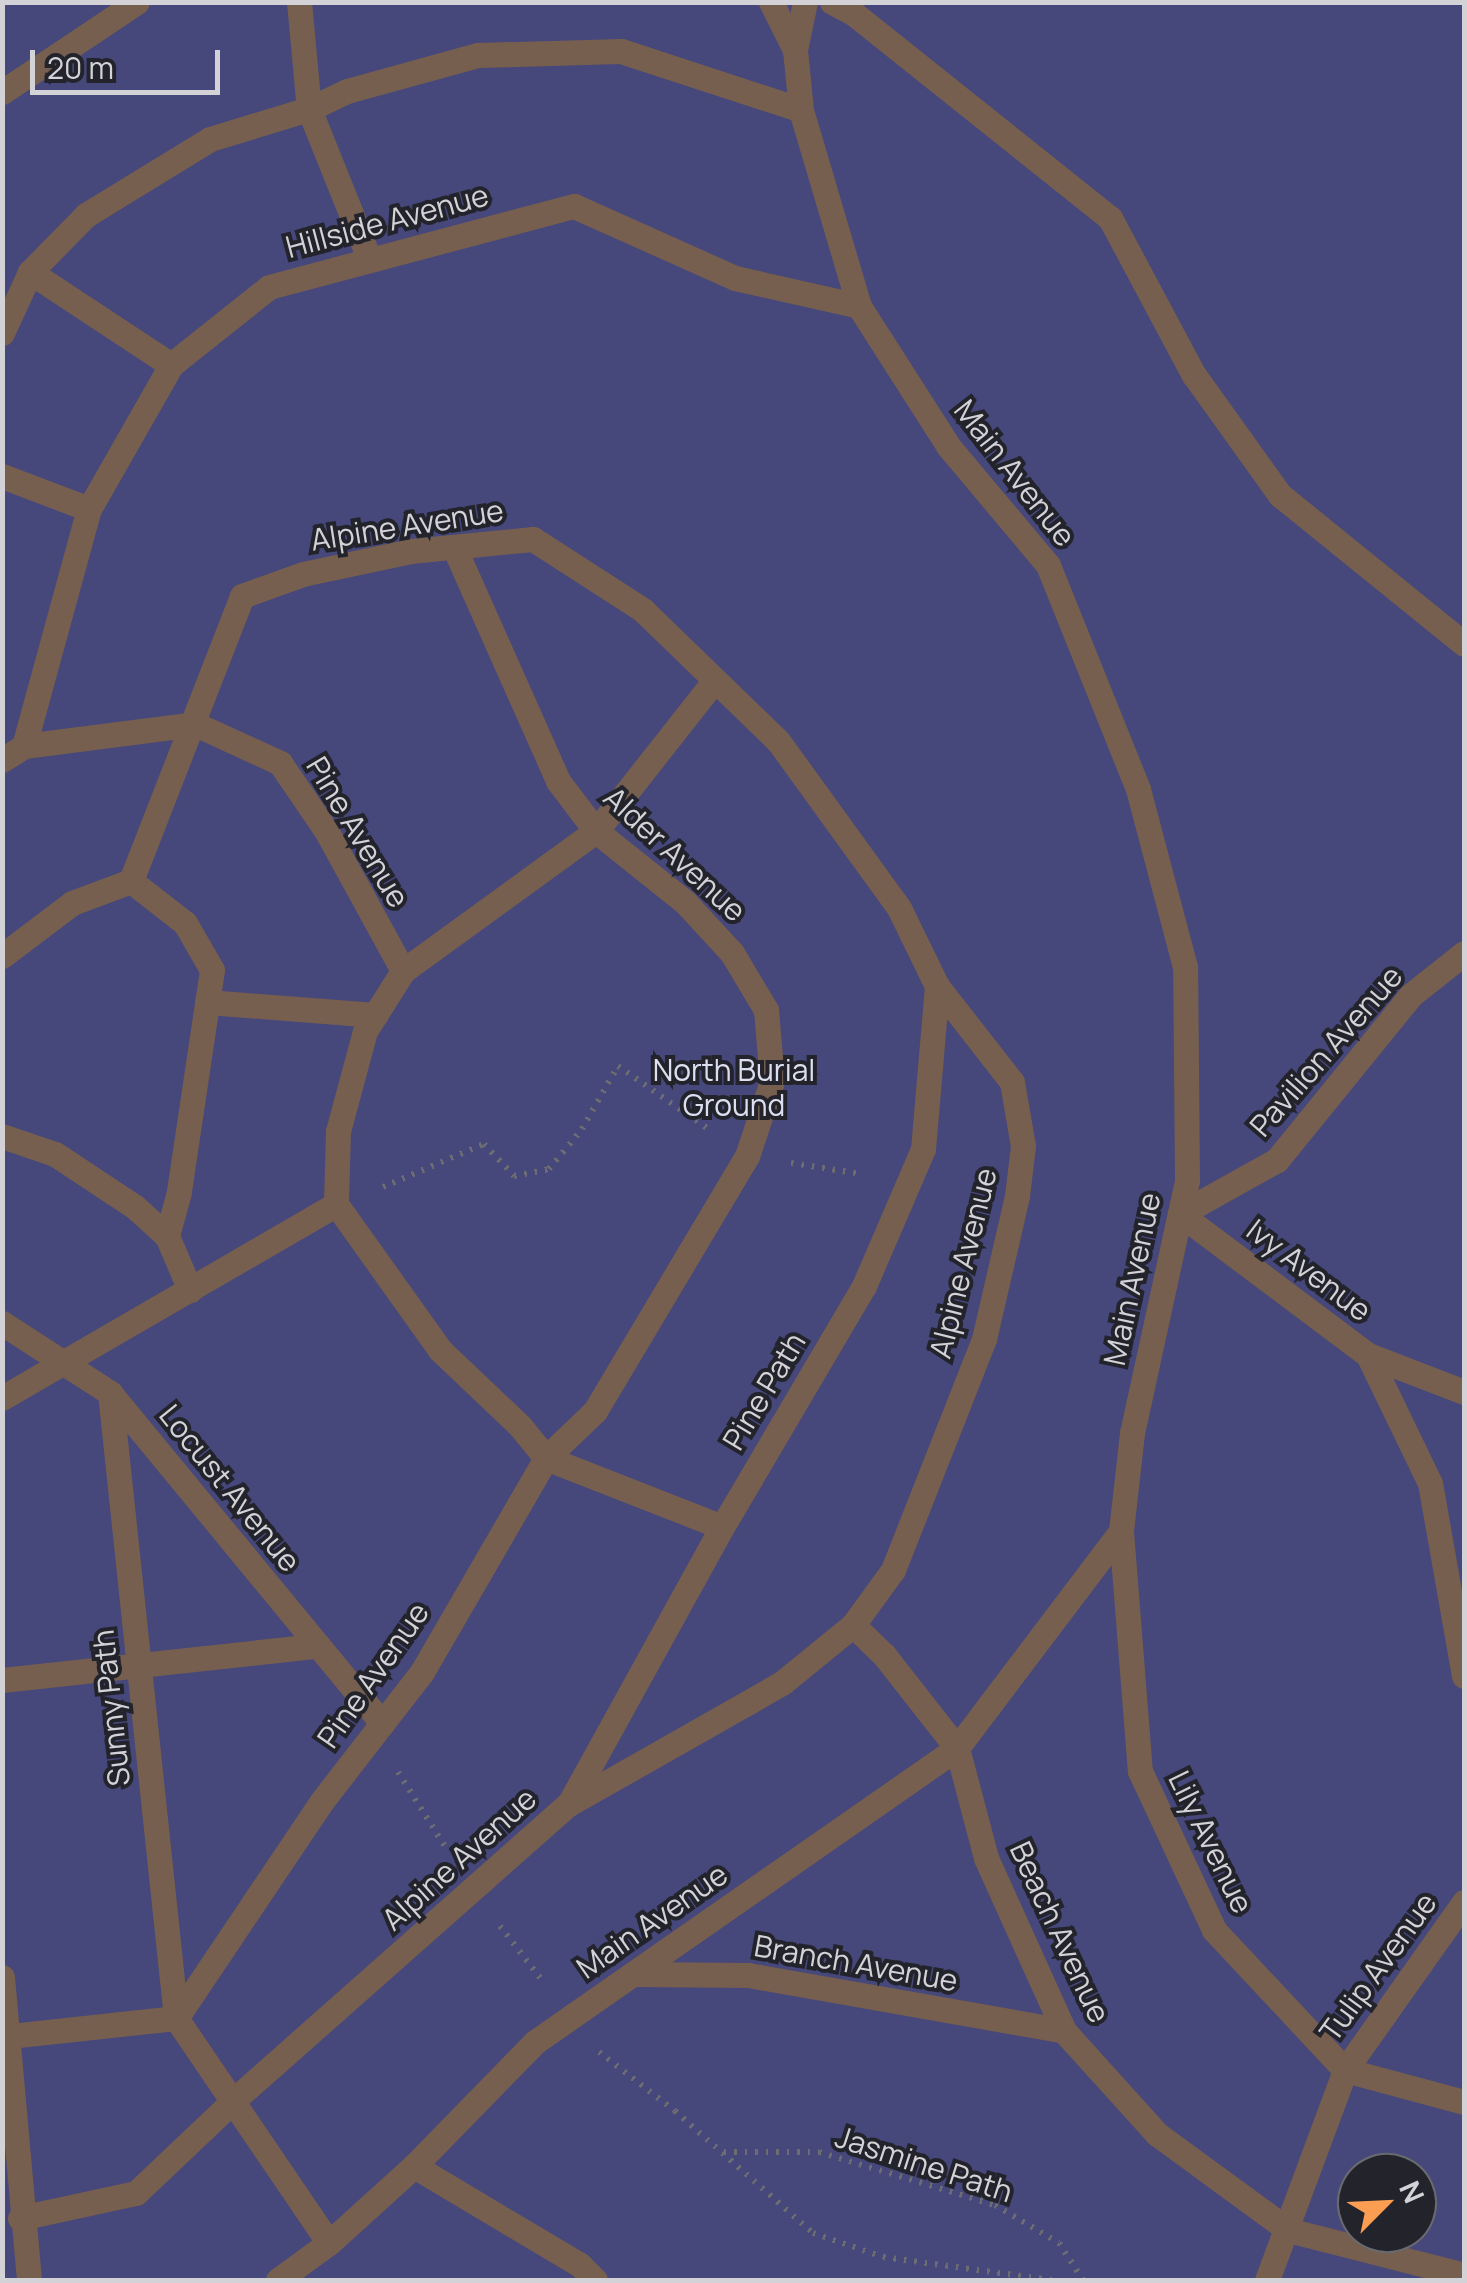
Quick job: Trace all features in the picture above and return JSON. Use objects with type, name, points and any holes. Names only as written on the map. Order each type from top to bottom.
[{"type":"lane","points":[[2,92],[138,2]]},
{"type":"lane","points":[[299,2],[309,109],[369,258]]},
{"type":"lane","name":"Main Avenue","points":[[278,2280],[330,2243],[414,2166],[535,2042],[956,1748],[1121,1531],[1132,1433],[1188,1180],[1185,967],[1138,789],[1048,565],[949,447],[859,306],[801,110],[795,50],[771,2]]},
{"type":"lane","points":[[795,50],[805,2]]},
{"type":"lane","points":[[832,2],[853,13],[1110,218],[1194,376],[1280,494],[1464,644]]},
{"type":"lane","points":[[2,333],[30,272],[86,215],[210,139],[309,109],[347,91],[478,55],[622,51],[801,110]]},
{"type":"lane","name":"Hillside Avenue","points":[[14,753],[89,509],[171,365],[269,286],[574,206],[735,278],[859,306]]},
{"type":"lane","points":[[30,272],[171,365]]},
{"type":"lane","points":[[2,476],[89,509]]},
{"type":"lane","name":"Alpine Avenue","points":[[20,2218],[136,2193],[236,2099],[569,1804],[782,1683],[853,1624],[893,1570],[984,1340],[1017,1196],[1023,1146],[1012,1082],[937,986],[899,908],[778,742],[643,610],[532,539],[411,551],[303,574],[242,596],[131,881]]},
{"type":"lane","name":"Alder Avenue","points":[[454,547],[558,781],[596,831],[685,902],[732,952],[766,1010],[772,1082],[747,1156],[595,1410],[546,1458]]},
{"type":"lane","points":[[714,680],[596,831],[403,971],[365,1031],[338,1131],[336,1204],[440,1350],[520,1426],[546,1458],[722,1527]]},
{"type":"lane","points":[[14,753],[194,724]]},
{"type":"lane","name":"Pine Avenue","points":[[194,724],[280,763],[327,832],[403,971]]},
{"type":"lane","points":[[2,956],[72,902],[131,881],[185,923],[212,970],[179,1192],[168,1236]]},
{"type":"lane","name":"Pavilion Avenue","points":[[1180,1214],[1277,1160],[1411,994],[1464,953]]},
{"type":"lane","name":"Pine Path","points":[[569,1804],[722,1527],[864,1286],[923,1149],[937,986]]},
{"type":"lane","points":[[207,1002],[375,1015]]},
{"type":"lane","points":[[2,1136],[55,1154],[135,1207],[168,1236],[190,1290]]},
{"type":"lane","points":[[2,1398],[336,1204]]},
{"type":"lane","name":"Ivy Avenue","points":[[1180,1214],[1368,1355],[1430,1484],[1464,1676]]},
{"type":"lane","name":"Locust Avenue","points":[[2,1323],[110,1392],[382,1723]]},
{"type":"lane","points":[[1368,1355],[1464,1392]]},
{"type":"lane","name":"Sunny Path","points":[[110,1392],[176,2018]]},
{"type":"lane","name":"Pine Avenue","points":[[176,2018],[299,1833],[422,1672],[546,1458]]},
{"type":"lane","name":"Lily Avenue","points":[[1121,1531],[1140,1771],[1214,1930],[1345,2070]]},
{"type":"lane","points":[[853,1624],[884,1655],[956,1748]]},
{"type":"lane","points":[[2,1680],[316,1646]]},
{"type":"lane","name":"Beach Avenue","points":[[956,1748],[986,1858],[1064,2031],[1158,2134],[1288,2230],[1464,2275]]},
{"type":"lane","name":"Tulip Avenue","points":[[1288,2230],[1345,2070],[1464,1902]]},
{"type":"lane","name":"Branch Avenue","points":[[635,1974],[748,1975],[1064,2031]]},
{"type":"lane","points":[[2,1977],[11,2036],[20,2218],[30,2280]]},
{"type":"lane","points":[[11,2036],[176,2018],[236,2099],[330,2243]]},
{"type":"lane","points":[[1345,2070],[1464,2102]]},
{"type":"lane","points":[[414,2166],[580,2265],[595,2280]]},
{"type":"lane","points":[[1267,2280],[1288,2230]]},
{"type":"path","points":[[336,1204],[484,1144],[514,1176],[549,1169],[582,1129],[618,1066],[747,1156],[910,1182]]},
{"type":"path","points":[[382,1723],[395,1767],[473,1891],[594,2048],[723,2152],[814,2233],[883,2257],[1051,2280]]},
{"type":"path","name":"Jasmine Path","points":[[723,2152],[819,2152],[995,2206],[1060,2243],[1083,2280]]},
{"type":"green space","name":"North Burial Ground","points":[[3,3],[1464,3],[1464,2280],[3,2280]]}]
